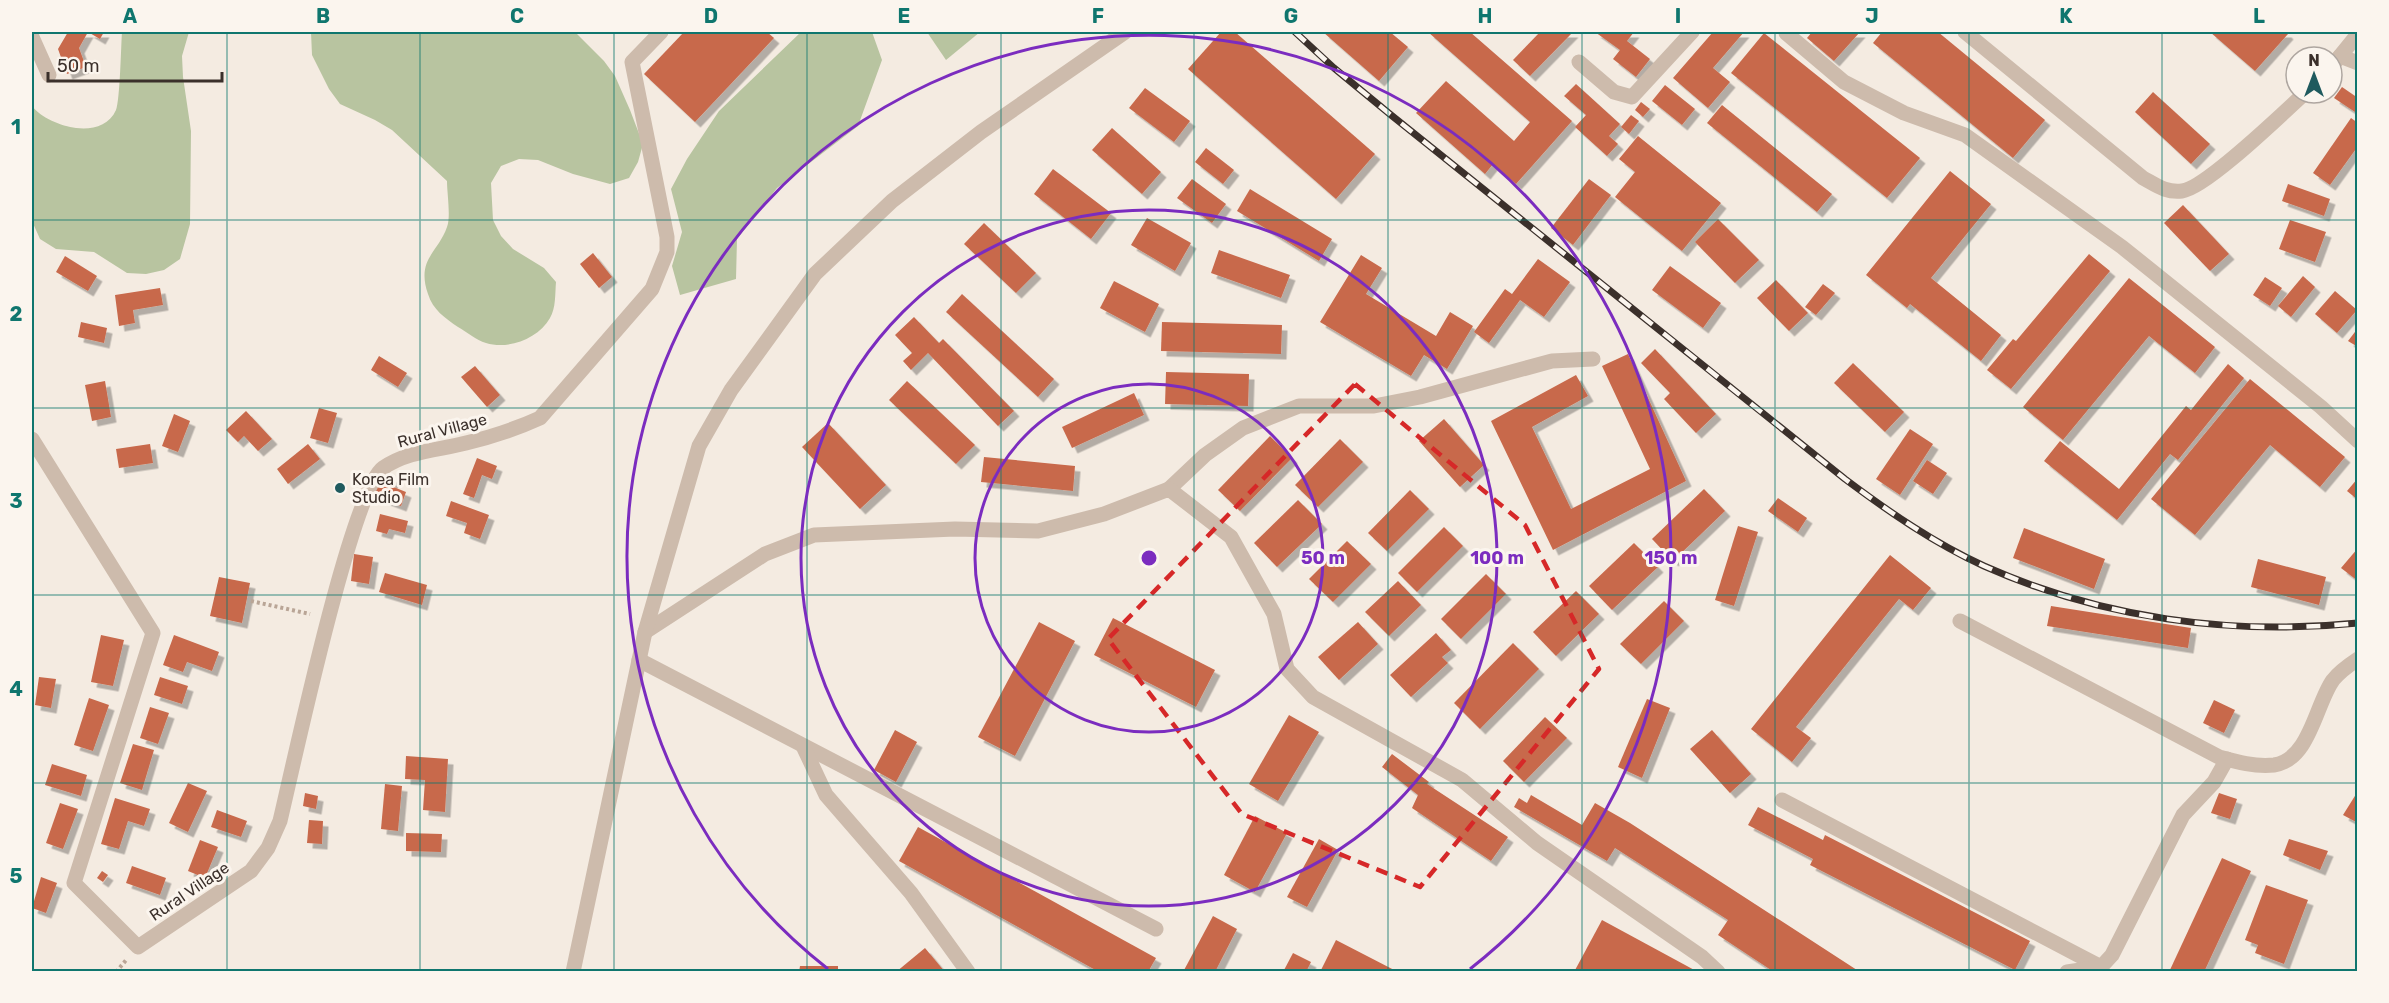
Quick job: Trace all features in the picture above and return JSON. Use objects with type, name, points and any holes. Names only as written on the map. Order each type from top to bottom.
[{"type":"street","name":"Rural Village","points":[[32,440],[153,633],[74,883],[138,947],[251,871],[268,848],[280,821],[329,618],[359,512],[374,477],[382,468],[403,457],[466,443],[522,427],[540,418],[652,289],[667,252],[667,237],[632,62],[661,32]]},
{"type":"street","points":[[573,972],[645,632],[699,446],[731,390],[814,274],[892,201],[981,132],[1125,32]]},
{"type":"street","points":[[1579,62],[1614,92],[1632,97],[1692,32]]},
{"type":"street","points":[[1787,32],[1844,82],[1904,113],[1965,135],[2113,240],[2321,407],[2358,441]]},
{"type":"street","points":[[1965,32],[2143,178],[2166,191],[2183,191],[2206,179],[2291,105]]},
{"type":"street","points":[[2344,51],[2358,34]]},
{"type":"street","points":[[32,37],[49,75]]},
{"type":"street","points":[[645,632],[765,554],[814,535],[955,529],[1038,531],[1104,514],[1169,489],[1206,455],[1242,428],[1299,406],[1374,406],[1420,397],[1552,361],[1593,359]]},
{"type":"street","points":[[1169,489],[1231,537],[1274,614],[1287,669],[1313,697],[1462,780],[1537,843],[1702,957],[1718,972]]},
{"type":"street","points":[[1960,621],[2219,757],[2244,764],[2276,765],[2294,755],[2310,731],[2332,681],[2358,659]]},
{"type":"street","points":[[639,660],[1156,929]]},
{"type":"street","points":[[803,746],[826,795],[911,893],[968,972]]},
{"type":"street","points":[[2067,972],[2101,967],[2112,955],[2183,815],[2214,782],[2227,759]]},
{"type":"street","points":[[1782,800],[2101,967]]},
{"type":"path","points":[[251,601],[329,618]]},
{"type":"highlighted area","points":[[1355,384],[1525,525],[1599,669],[1420,887],[1242,814],[1108,639]]},
{"type":"green space","points":[[122,32],[189,32],[182,56],[191,131],[190,224],[180,259],[164,270],[146,274],[127,273],[94,252],[56,249],[40,239],[32,221],[32,106],[46,118],[70,127],[94,127],[109,120],[117,104]]},
{"type":"green space","points":[[311,32],[575,32],[604,61],[615,76],[643,144],[638,162],[629,178],[610,184],[573,174],[538,160],[519,159],[501,166],[491,183],[493,220],[501,236],[513,249],[544,268],[556,282],[552,314],[538,332],[513,344],[486,343],[458,327],[436,309],[428,294],[425,272],[426,264],[448,223],[447,181],[392,130],[340,104],[329,89],[312,55]]},
{"type":"green space","points":[[801,32],[872,32],[882,60],[858,126],[777,188],[737,239],[736,279],[680,295],[672,266],[682,232],[671,189],[687,159],[719,111]]},
{"type":"green space","points":[[927,32],[980,32],[946,60]]},
{"type":"building","points":[[68,32],[88,32],[79,48],[86,67],[67,74],[58,49]]},
{"type":"building","points":[[88,32],[104,32],[100,39]]},
{"type":"building","points":[[684,32],[767,32],[774,38],[695,122],[644,74]]},
{"type":"building","points":[[1221,32],[1235,32],[1375,154],[1336,199],[1188,69]]},
{"type":"building","points":[[1323,32],[1390,32],[1408,47],[1379,81]]},
{"type":"building","points":[[1428,32],[1470,32],[1572,121],[1516,184],[1493,164],[1485,174],[1416,113],[1446,81],[1514,141],[1530,122]]},
{"type":"building","points":[[1540,32],[1573,32],[1530,76],[1513,60]]},
{"type":"building","points":[[1595,32],[1634,32],[1627,41],[1650,59],[1636,77],[1613,59],[1620,50]]},
{"type":"building","points":[[1713,32],[1744,32],[1713,68],[1730,82],[1708,108],[1673,78]]},
{"type":"building","points":[[1812,32],[1860,32],[1834,61],[1807,38]]},
{"type":"building","points":[[1882,32],[1938,32],[2045,120],[2013,158],[1873,43]]},
{"type":"building","points":[[2210,32],[2286,32],[2288,34],[2255,71]]},
{"type":"building","points":[[1764,33],[1920,158],[1887,198],[1731,73]]},
{"type":"building","points":[[1576,84],[1620,124],[1609,136],[1618,144],[1607,156],[1575,127],[1586,115],[1564,96]]},
{"type":"building","points":[[1665,85],[1695,109],[1682,125],[1652,101]]},
{"type":"building","points":[[1145,88],[1190,121],[1174,142],[1129,108]]},
{"type":"building","points":[[2344,88],[2358,98],[2358,114],[2344,105]]},
{"type":"building","points":[[2153,92],[2210,144],[2191,164],[2135,112]]},
{"type":"building","points":[[1641,102],[1650,109],[1643,117],[1635,110]]},
{"type":"building","points":[[1722,105],[1832,194],[1817,212],[1707,123]]},
{"type":"building","points":[[1631,115],[1639,121],[1629,134],[1621,127]]},
{"type":"building","points":[[2351,118],[2358,123],[2358,146],[2330,185],[2313,173]]},
{"type":"building","points":[[1112,128],[1161,172],[1142,194],[1092,150]]},
{"type":"building","points":[[1638,136],[1721,203],[1682,251],[1615,197],[1635,172],[1619,159]]},
{"type":"building","points":[[1206,148],[1234,170],[1223,184],[1195,162]]},
{"type":"building","points":[[1053,169],[1111,213],[1091,239],[1034,194]]},
{"type":"building","points":[[1950,171],[1991,204],[1931,278],[2001,335],[1981,361],[1910,304],[1907,308],[1866,275]]},
{"type":"building","points":[[1192,179],[1226,204],[1212,223],[1177,198]]},
{"type":"building","points":[[1589,179],[1611,195],[1573,245],[1551,228]]},
{"type":"building","points":[[2288,184],[2330,199],[2324,216],[2282,201]]},
{"type":"building","points":[[1250,189],[1332,239],[1319,261],[1237,211]]},
{"type":"building","points":[[2183,205],[2229,254],[2210,271],[2164,223]]},
{"type":"building","points":[[1147,218],[1191,243],[1175,271],[1131,245]]},
{"type":"building","points":[[1718,219],[1759,260],[1735,283],[1695,242]]},
{"type":"building","points":[[2290,220],[2326,232],[2315,262],[2279,249]]},
{"type":"building","points":[[984,223],[1036,273],[1016,293],[964,244]]},
{"type":"building","points":[[1219,250],[1290,275],[1281,298],[1211,273]]},
{"type":"building","points":[[593,253],[612,277],[599,288],[580,264]]},
{"type":"building","points":[[2089,254],[2110,271],[2011,389],[1987,370],[2013,339],[2016,341]]},
{"type":"building","points":[[1361,255],[1382,268],[1366,294],[1436,336],[1450,312],[1473,326],[1447,369],[1424,355],[1411,376],[1320,322]]},
{"type":"building","points":[[65,256],[97,276],[88,291],[56,272]]},
{"type":"building","points":[[1538,259],[1570,282],[1544,317],[1520,300],[1489,343],[1474,332],[1505,289],[1512,294]]},
{"type":"building","points":[[1670,266],[1721,303],[1703,328],[1652,290]]},
{"type":"building","points":[[2303,276],[2315,287],[2291,317],[2278,306]]},
{"type":"building","points":[[2265,277],[2282,288],[2270,306],[2253,295]]},
{"type":"building","points":[[2129,278],[2215,347],[2195,373],[2149,336],[2063,440],[2023,407]]},
{"type":"building","points":[[1776,280],[1808,313],[1789,331],[1757,298]]},
{"type":"building","points":[[1114,281],[1159,304],[1145,332],[1100,308]]},
{"type":"building","points":[[1823,284],[1835,293],[1816,315],[1805,307]]},
{"type":"building","points":[[160,288],[163,305],[133,310],[135,323],[119,326],[115,295]]},
{"type":"building","points":[[2335,291],[2357,310],[2337,333],[2315,314]]},
{"type":"building","points":[[962,294],[1054,379],[1038,397],[946,312]]},
{"type":"building","points":[[914,317],[939,343],[943,339],[1014,411],[998,426],[928,353],[911,370],[903,361],[912,353],[895,335]]},
{"type":"building","points":[[81,322],[107,328],[104,343],[78,337]]},
{"type":"building","points":[[1162,322],[1282,325],[1281,354],[1161,351]]},
{"type":"building","points":[[2358,328],[2358,347],[2348,341]]},
{"type":"building","points":[[1655,349],[1716,414],[1696,433],[1664,399],[1670,393],[1641,363]]},
{"type":"building","points":[[1628,354],[1686,481],[1553,550],[1491,421],[1576,375],[1588,396],[1532,427],[1571,509],[1650,469],[1602,366]]},
{"type":"building","points":[[379,356],[407,373],[398,387],[371,370]]},
{"type":"building","points":[[1853,363],[1904,412],[1885,432],[1834,383]]},
{"type":"building","points":[[2228,364],[2244,378],[2178,460],[2170,454],[2117,520],[2044,461],[2060,441],[2119,489],[2186,406],[2191,410]]},
{"type":"building","points":[[475,366],[500,395],[487,407],[461,377]]},
{"type":"building","points":[[1166,372],[1249,374],[1248,406],[1165,404]]},
{"type":"building","points":[[2250,379],[2345,457],[2320,487],[2270,445],[2195,535],[2151,499]]},
{"type":"building","points":[[105,381],[111,417],[92,421],[85,385]]},
{"type":"building","points":[[907,381],[975,445],[956,464],[889,400]]},
{"type":"building","points":[[1134,393],[1144,415],[1072,448],[1062,427]]},
{"type":"building","points":[[319,408],[337,413],[328,443],[310,438]]},
{"type":"building","points":[[246,411],[272,439],[258,451],[244,436],[238,442],[226,430]]},
{"type":"building","points":[[174,414],[190,421],[178,452],[162,446]]},
{"type":"building","points":[[1444,419],[1484,465],[1460,487],[1419,441]]},
{"type":"building","points":[[828,423],[886,485],[860,509],[802,447]]},
{"type":"building","points":[[1910,429],[1933,444],[1900,495],[1876,479]]},
{"type":"building","points":[[1270,436],[1292,458],[1240,511],[1218,490]]},
{"type":"building","points":[[1340,439],[1363,462],[1318,507],[1295,485]]},
{"type":"building","points":[[150,444],[153,463],[119,468],[116,449]]},
{"type":"building","points":[[308,444],[320,459],[288,484],[277,469]]},
{"type":"building","points":[[984,457],[1075,466],[1073,491],[981,482]]},
{"type":"building","points":[[477,458],[497,466],[492,479],[482,475],[474,498],[463,494]]},
{"type":"building","points":[[1927,460],[1947,473],[1933,494],[1913,481]]},
{"type":"building","points":[[380,473],[394,478],[391,486],[406,492],[401,506],[372,495]]},
{"type":"building","points":[[2358,478],[2358,500],[2347,491]]},
{"type":"building","points":[[1704,489],[1725,511],[1673,561],[1652,539]]},
{"type":"building","points":[[1410,490],[1429,509],[1387,551],[1368,533]]},
{"type":"building","points":[[1778,498],[1807,518],[1798,532],[1768,511]]},
{"type":"building","points":[[1298,500],[1322,524],[1277,567],[1254,543]]},
{"type":"building","points":[[451,501],[489,515],[480,539],[464,533],[467,523],[446,516]]},
{"type":"building","points":[[380,514],[408,521],[405,533],[389,529],[387,534],[376,531]]},
{"type":"building","points":[[1738,526],[1758,532],[1734,606],[1715,600]]},
{"type":"building","points":[[1444,527],[1463,546],[1417,592],[1398,573]]},
{"type":"building","points":[[2024,528],[2105,559],[2094,589],[2013,558]]},
{"type":"building","points":[[1347,541],[1371,564],[1333,602],[1309,579]]},
{"type":"building","points":[[1634,543],[1658,567],[1612,610],[1589,586]]},
{"type":"building","points":[[2358,548],[2358,581],[2341,568]]},
{"type":"building","points":[[354,554],[373,557],[369,584],[351,581]]},
{"type":"building","points":[[1890,555],[1931,588],[1913,610],[1899,599],[1796,727],[1811,738],[1792,762],[1751,729]]},
{"type":"building","points":[[2258,559],[2326,577],[2319,605],[2251,587]]},
{"type":"building","points":[[385,573],[427,585],[422,605],[379,592]]},
{"type":"building","points":[[1486,574],[1506,594],[1461,639],[1441,619]]},
{"type":"building","points":[[219,577],[250,583],[242,623],[210,616]]},
{"type":"building","points":[[1398,581],[1421,605],[1389,636],[1365,612]]},
{"type":"building","points":[[1576,591],[1599,614],[1556,656],[1533,632]]},
{"type":"building","points":[[1664,601],[1684,621],[1641,664],[1620,644]]},
{"type":"building","points":[[2051,606],[2191,628],[2188,648],[2047,626]]},
{"type":"building","points":[[1113,618],[1215,670],[1196,707],[1094,655]]},
{"type":"building","points":[[1039,622],[1075,641],[1015,756],[978,737]]},
{"type":"building","points":[[1358,622],[1378,644],[1339,680],[1318,657]]},
{"type":"building","points":[[1436,633],[1451,650],[1442,657],[1448,663],[1411,697],[1390,675]]},
{"type":"building","points":[[101,635],[124,640],[113,686],[91,682]]},
{"type":"building","points":[[174,635],[219,652],[212,671],[187,662],[183,672],[163,665]]},
{"type":"building","points":[[1513,643],[1539,669],[1480,729],[1454,703]]},
{"type":"building","points":[[39,677],[56,679],[51,708],[35,705]]},
{"type":"building","points":[[160,677],[188,686],[182,704],[154,695]]},
{"type":"building","points":[[89,698],[109,705],[93,751],[74,745]]},
{"type":"building","points":[[1647,699],[1670,708],[1642,778],[1618,767]]},
{"type":"building","points":[[2214,700],[2235,710],[2224,733],[2203,723]]},
{"type":"building","points":[[150,707],[169,713],[158,744],[140,738]]},
{"type":"building","points":[[1289,715],[1319,732],[1278,801],[1249,784]]},
{"type":"building","points":[[1545,717],[1567,738],[1524,782],[1503,761]]},
{"type":"building","points":[[895,730],[917,742],[896,782],[874,770]]},
{"type":"building","points":[[1712,730],[1751,774],[1730,793],[1690,749]]},
{"type":"building","points":[[133,744],[154,750],[142,790],[120,783]]},
{"type":"building","points":[[1392,754],[1429,782],[1427,784],[1508,837],[1491,861],[1412,808],[1418,795],[1382,767]]},
{"type":"building","points":[[406,756],[448,759],[445,812],[423,810],[425,780],[405,779]]},
{"type":"building","points":[[52,764],[87,775],[81,796],[45,785]]},
{"type":"building","points":[[188,783],[207,791],[188,832],[169,823]]},
{"type":"building","points":[[385,784],[402,786],[398,831],[381,829]]},
{"type":"building","points":[[2358,791],[2358,823],[2343,815]]},
{"type":"building","points":[[305,793],[318,796],[316,809],[303,806]]},
{"type":"building","points":[[2219,793],[2237,799],[2230,819],[2211,813]]},
{"type":"building","points":[[1531,795],[1582,825],[1595,803],[1630,823],[1860,972],[1774,972],[1718,935],[1728,920],[1615,848],[1607,861],[1514,807],[1519,798],[1527,803]]},
{"type":"building","points":[[115,798],[150,809],[144,826],[128,821],[119,849],[101,844]]},
{"type":"building","points":[[60,803],[78,809],[63,849],[46,843]]},
{"type":"building","points":[[1758,807],[1823,840],[1825,835],[2030,941],[2015,970],[1810,865],[1813,859],[1748,825]]},
{"type":"building","points":[[217,810],[247,821],[241,837],[211,827]]},
{"type":"building","points":[[1255,816],[1287,833],[1255,892],[1224,875]]},
{"type":"building","points":[[309,820],[323,821],[322,844],[307,843]]},
{"type":"building","points":[[918,827],[1156,958],[1148,972],[1099,972],[899,861]]},
{"type":"building","points":[[406,833],[442,834],[441,852],[406,851]]},
{"type":"building","points":[[1319,839],[1338,850],[1307,907],[1287,897]]},
{"type":"building","points":[[2289,839],[2328,851],[2320,870],[2283,855]]},
{"type":"building","points":[[200,840],[218,847],[205,878],[188,871]]},
{"type":"building","points":[[2222,858],[2251,871],[2204,972],[2169,972]]},
{"type":"building","points":[[132,866],[166,878],[160,895],[126,883]]},
{"type":"building","points":[[102,871],[108,875],[103,882],[97,878]]},
{"type":"building","points":[[41,877],[57,883],[46,913],[32,908]]},
{"type":"building","points":[[2266,885],[2308,900],[2284,964],[2255,953],[2258,945],[2245,940]]},
{"type":"building","points":[[1213,916],[1237,929],[1215,972],[1183,972]]},
{"type":"building","points":[[1602,920],[1698,972],[1574,972]]},
{"type":"building","points":[[1336,940],[1398,972],[1325,972],[1321,970]]},
{"type":"building","points":[[925,948],[945,972],[896,972]]},
{"type":"building","points":[[1293,953],[1311,962],[1306,972],[1283,972]]},
{"type":"building","points":[[800,966],[838,966],[838,972],[799,972]]},
{"type":"railway","points":[[1295,32],[1391,115],[1845,479],[1895,515],[1947,547],[1984,566],[2028,584],[2074,599],[2167,619],[2262,627],[2358,623]]},
{"type":"place","name":"Korea Film Studio","points":[[340,488]]}]
